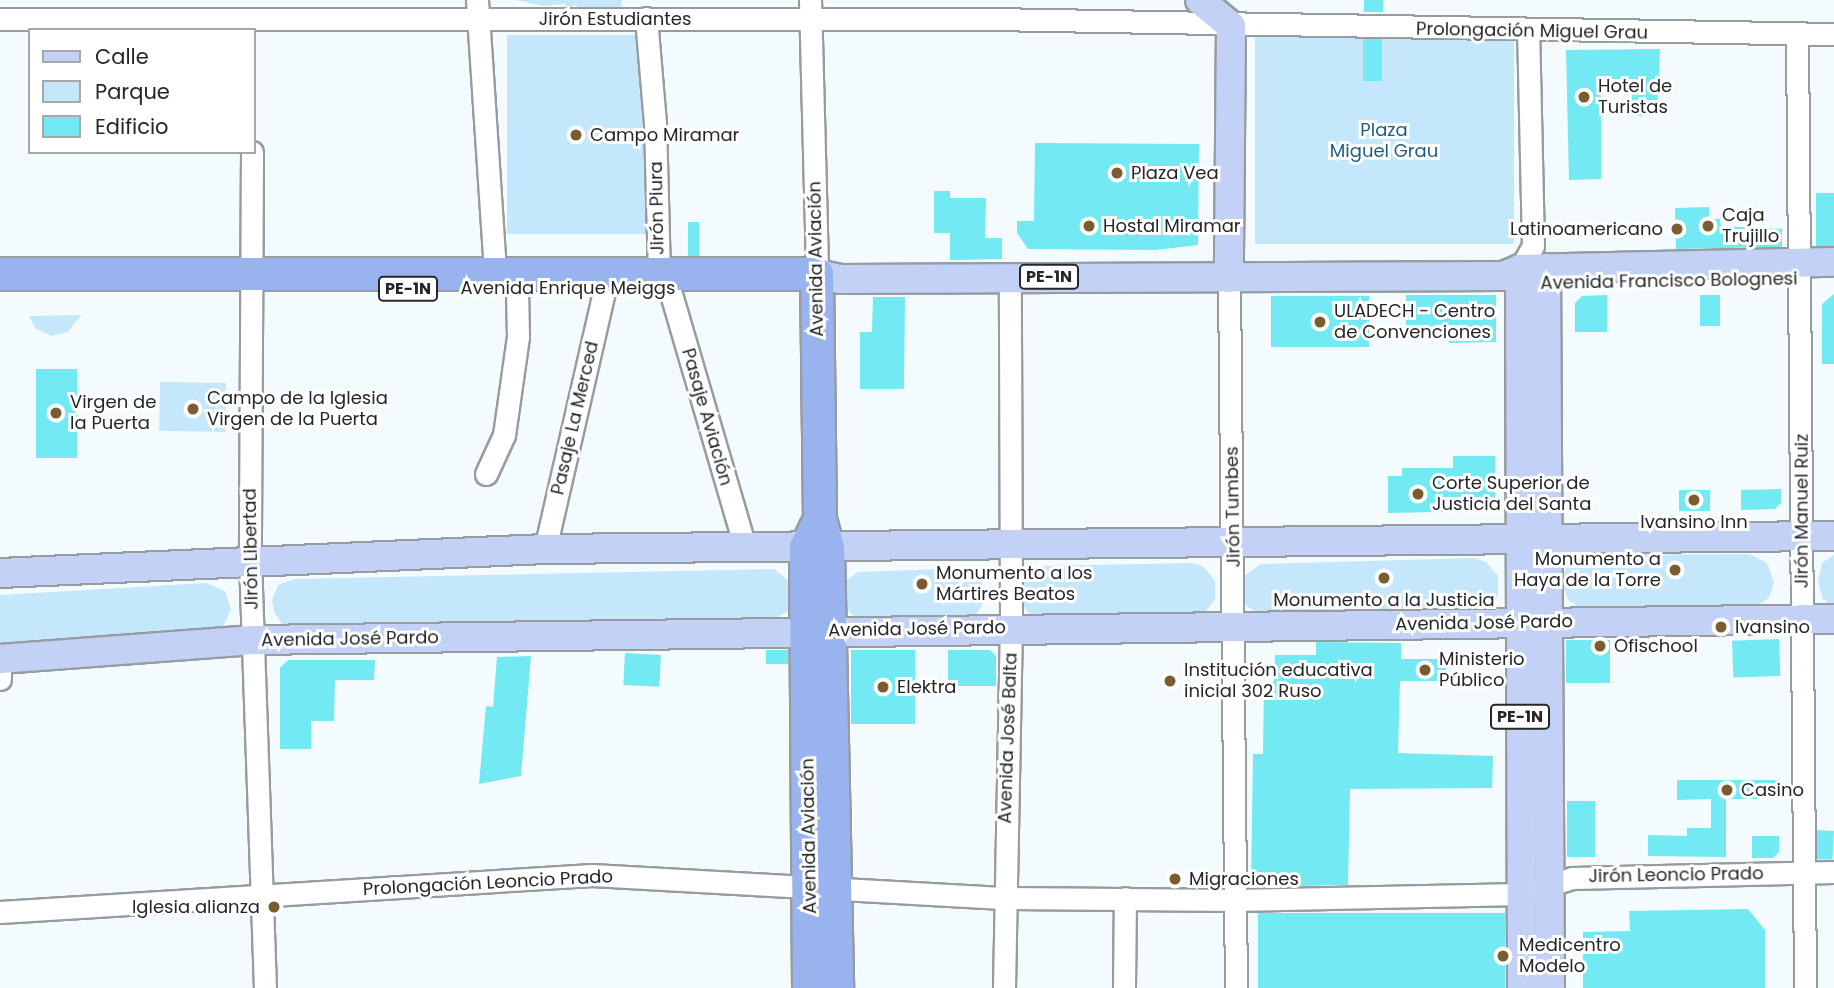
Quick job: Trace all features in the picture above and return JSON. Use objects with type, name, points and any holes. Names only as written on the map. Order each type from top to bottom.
[{"type":"highway","name":"Avenida Enrique Meiggs","points":[[0,274],[251,282]]},
{"type":"highway","name":"Avenida Enrique Meiggs","points":[[0,293],[251,282],[664,279],[824,281]]},
{"type":"highway","name":"Avenida Enrique Meiggs","points":[[506,280],[605,287],[664,279]]},
{"type":"highway","name":"Avenida Aviación","points":[[824,281],[818,630],[824,887],[837,988]]},
{"type":"highway","name":"Avenida Aviación","points":[[809,988],[824,887]]},
{"type":"main road","points":[[1200,0],[1231,26]]},
{"type":"main road","name":"Jirón Tumbes","points":[[1229,278],[1231,26]]},
{"type":"main road","name":"Avenida Francisco Bolognesi","points":[[1229,278],[1529,271],[1801,270],[1834,262]]},
{"type":"main road","name":"Avenida Francisco Bolognesi","points":[[1529,271],[1575,267],[1801,270],[1834,278]]},
{"type":"main road","name":"PE-1N","points":[[1529,271],[1548,539],[1550,988]]},
{"type":"main road","name":"PE-1N","points":[[1522,988],[1519,540],[1529,271]]},
{"type":"main road","name":"Avenida Enrique Meiggs","points":[[824,281],[1010,277],[1229,278]]},
{"type":"main road","points":[[0,573],[250,559],[545,549],[745,547],[818,538],[1011,544],[1232,539],[1519,540],[1834,536]]},
{"type":"main road","name":"Avenida José Pardo","points":[[0,659],[253,640],[818,630],[1834,619]]},
{"type":"street","name":"Jirón Estudiantes","points":[[0,19],[246,17],[478,10],[633,12],[810,9],[981,10],[1231,26]]},
{"type":"street","name":"Avenida Aviación","points":[[810,9],[824,281]]},
{"type":"street","points":[[478,10],[506,280],[518,337],[504,435],[486,474]]},
{"type":"street","name":"Jirón Piura","points":[[633,12],[655,122],[664,279]]},
{"type":"street","name":"Prolongación Miguel Grau","points":[[1231,26],[1834,34]]},
{"type":"street","points":[[1528,31],[1529,271]]},
{"type":"street","name":"Jirón Manuel Ruiz","points":[[1797,33],[1805,988]]},
{"type":"street","name":"Jirón Libertad","points":[[252,154],[250,559],[265,988]]},
{"type":"street","name":"Avenida José Balta","points":[[1004,988],[1002,898],[1011,628],[1010,277]]},
{"type":"street","name":"Jirón Tumbes","points":[[1229,278],[1236,988]]},
{"type":"street","name":"Pasaje Aviación","points":[[664,279],[745,547]]},
{"type":"street","name":"Pasaje La Merced","points":[[545,549],[605,287]]},
{"type":"street","points":[[0,659],[0,679]]},
{"type":"street","name":"Jirón Leoncio Prado","points":[[1521,894],[1549,883],[1572,878],[1834,872]]},
{"type":"street","name":"Prolongación Leoncio Prado","points":[[0,912],[592,875],[1002,898],[1236,901],[1521,894]]},
{"type":"street","points":[[1124,988],[1125,898]]},
{"type":"green space","points":[[516,0],[622,0],[621,11],[584,17],[576,5],[567,9],[565,4],[543,6]]},
{"type":"green space","name":"Campo Miramar","points":[[507,35],[647,35],[647,234],[507,234]]},
{"type":"green space","name":"Plaza Miguel Grau","points":[[1255,37],[1514,37],[1514,244],[1255,244]]},
{"type":"green space","points":[[81,315],[68,332],[52,336],[36,329],[29,316]]},
{"type":"green space","name":"Campo de la Iglesia Virgen de la Puerta","points":[[160,382],[226,383],[225,432],[159,431]]},
{"type":"green space","points":[[1749,554],[1767,563],[1774,582],[1769,598],[1753,608],[1582,609],[1568,600],[1562,580],[1568,562],[1583,555]]},
{"type":"green space","points":[[1834,555],[1834,607],[1823,599],[1818,582],[1822,563]]},
{"type":"green space","points":[[1475,558],[1486,562],[1498,576],[1498,596],[1487,610],[1263,616],[1246,606],[1244,598],[1243,577],[1261,564]]},
{"type":"green space","points":[[1192,563],[1204,567],[1215,581],[1215,600],[1203,614],[1031,616],[1021,603],[1024,574],[1040,566]]},
{"type":"green space","points":[[967,568],[977,573],[987,596],[975,617],[856,619],[844,606],[843,583],[858,572]]},
{"type":"green space","points":[[774,569],[792,583],[791,610],[770,621],[284,627],[274,612],[272,600],[278,585],[294,579]]},
{"type":"green space","points":[[206,583],[225,591],[231,609],[223,627],[214,631],[0,645],[0,595]]},
{"type":"building","points":[[1364,0],[1383,0],[1383,12],[1364,12]]},
{"type":"building","points":[[1363,39],[1382,39],[1382,81],[1363,81]]},
{"type":"building","name":"Hotel de Turistas","points":[[1660,49],[1657,116],[1632,116],[1632,79],[1601,79],[1601,179],[1569,180],[1566,50]]},
{"type":"building","name":"Plaza Vea","points":[[1035,143],[1199,144],[1198,245],[1155,250],[1028,249],[1017,233],[1017,221],[1034,221]]},
{"type":"building","points":[[934,191],[950,191],[950,198],[986,198],[985,238],[1002,238],[1002,259],[950,260],[950,233],[934,233]]},
{"type":"building","points":[[1816,193],[1834,193],[1834,246],[1816,246]]},
{"type":"building","points":[[1709,207],[1709,219],[1720,219],[1721,226],[1782,229],[1782,247],[1676,249],[1675,208]]},
{"type":"building","points":[[688,222],[699,222],[699,256],[688,256]]},
{"type":"building","points":[[1834,294],[1834,364],[1822,364],[1822,304]]},
{"type":"building","points":[[1406,295],[1496,295],[1496,342],[1449,343],[1449,335],[1406,335]]},
{"type":"building","points":[[1607,295],[1607,332],[1575,332],[1575,303],[1582,296]]},
{"type":"building","points":[[1700,295],[1720,295],[1720,326],[1700,326]]},
{"type":"building","name":"ULADECH - Centro de Convenciones","points":[[1271,296],[1369,296],[1369,347],[1271,347]]},
{"type":"building","points":[[873,297],[905,297],[904,389],[860,389],[860,332],[872,332]]},
{"type":"building","name":"Virgen de la Puerta","points":[[36,369],[77,369],[77,458],[36,458]]},
{"type":"building","points":[[1453,456],[1495,456],[1495,497],[1490,506],[1483,511],[1388,513],[1388,476],[1402,476],[1402,468],[1453,468]]},
{"type":"building","points":[[1781,489],[1781,503],[1775,509],[1741,510],[1741,490]]},
{"type":"building","name":"Ivansino Inn","points":[[1679,490],[1710,490],[1710,511],[1679,511]]},
{"type":"building","points":[[1779,639],[1780,676],[1733,678],[1732,641]]},
{"type":"building","points":[[1566,640],[1610,640],[1610,683],[1566,683]]},
{"type":"building","points":[[1316,642],[1401,643],[1401,659],[1446,659],[1446,681],[1400,681],[1398,753],[1493,756],[1492,788],[1350,789],[1348,885],[1251,887],[1253,754],[1263,754],[1264,682],[1274,682],[1275,655],[1316,655]]},
{"type":"building","points":[[766,650],[788,650],[788,664],[766,664]]},
{"type":"building","name":"Elektra","points":[[851,650],[915,650],[915,724],[851,724]]},
{"type":"building","points":[[948,650],[990,650],[996,656],[996,686],[948,686]]},
{"type":"building","points":[[625,653],[661,655],[659,687],[623,685]]},
{"type":"building","points":[[531,656],[521,776],[479,784],[486,706],[493,707],[497,657]]},
{"type":"building","points":[[288,660],[375,660],[374,680],[335,680],[334,721],[311,721],[311,749],[280,749],[280,668]]},
{"type":"building","points":[[1677,780],[1778,780],[1778,799],[1726,799],[1726,857],[1648,856],[1648,835],[1687,836],[1687,828],[1711,828],[1711,799],[1677,800]]},
{"type":"building","points":[[1567,801],[1595,801],[1595,857],[1567,857]]},
{"type":"building","points":[[1817,830],[1834,831],[1832,860],[1815,859]]},
{"type":"building","points":[[1752,836],[1779,836],[1779,852],[1773,858],[1752,858]]},
{"type":"building","points":[[1748,909],[1765,930],[1765,988],[1583,988],[1583,932],[1630,931],[1629,911]]},
{"type":"building","points":[[1258,913],[1505,913],[1505,988],[1258,988]]},
{"type":"place","name":"Hotel de Turistas","points":[[1584,97]]},
{"type":"place","name":"Campo Miramar","points":[[576,135]]},
{"type":"place","name":"Plaza Vea","points":[[1117,173]]},
{"type":"place","name":"Hostal Miramar","points":[[1089,226]]},
{"type":"place","name":"Caja Trujillo","points":[[1708,226]]},
{"type":"place","name":"Latinoamericano","points":[[1677,229]]},
{"type":"place","name":"ULADECH - Centro de Convenciones","points":[[1320,322]]},
{"type":"place","name":"Campo de la Iglesia Virgen de la Puerta","points":[[193,409]]},
{"type":"place","name":"Virgen de la Puerta","points":[[56,413]]},
{"type":"place","name":"Corte Superior de Justicia del Santa","points":[[1418,494]]},
{"type":"place","name":"Ivansino Inn","points":[[1694,500]]},
{"type":"place","name":"Monumento a Haya de la Torre","points":[[1675,570]]},
{"type":"place","name":"Monumento a la Justicia","points":[[1384,578]]},
{"type":"place","name":"Monumento a los Mártires Beatos","points":[[922,584]]},
{"type":"place","name":"Ivansino","points":[[1721,627]]},
{"type":"place","name":"Ofischool","points":[[1600,646]]},
{"type":"place","name":"Ministerio Público","points":[[1425,670]]},
{"type":"place","name":"Institución educativa inicial 302 Ruso","points":[[1170,681]]},
{"type":"place","name":"Elektra","points":[[883,687]]},
{"type":"place","name":"Casino","points":[[1727,790]]},
{"type":"place","name":"Migraciones","points":[[1175,879]]},
{"type":"place","name":"Iglesia alianza","points":[[274,907]]},
{"type":"place","name":"Medicentro Modelo","points":[[1503,956]]}]
